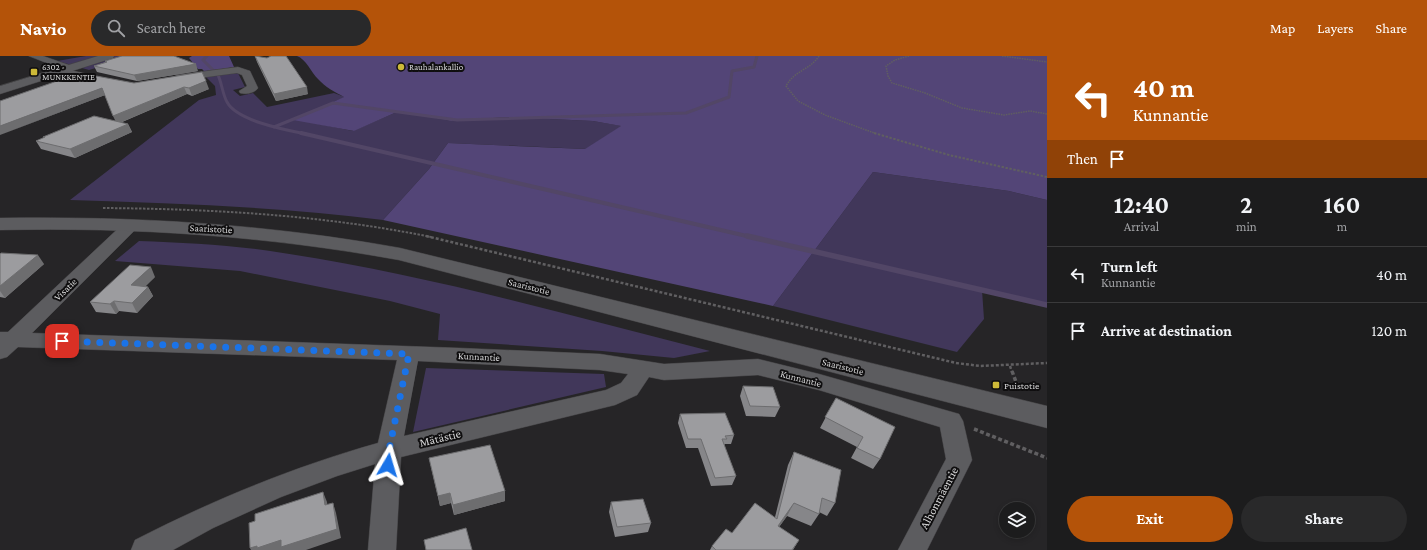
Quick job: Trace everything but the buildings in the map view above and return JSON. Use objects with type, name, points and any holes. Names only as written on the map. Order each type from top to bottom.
[{"type":"main road","points":[[0,90],[109,56]]},
{"type":"main road","name":"Saaristotie","points":[[0,224],[199,227],[254,231],[331,241],[400,254],[1047,418]]},
{"type":"street","points":[[34,56],[64,70],[107,81]]},
{"type":"street","points":[[168,80],[238,70],[246,73],[253,88],[244,91]]},
{"type":"street","name":"Visatie","points":[[5,343],[131,225]]},
{"type":"street","name":"Kunnantie","points":[[5,343],[409,354],[600,362],[664,372],[758,367],[819,382],[951,421]]},
{"type":"street","points":[[382,550],[389,450],[409,354]]},
{"type":"street","name":"Mätästie","points":[[146,550],[204,519],[272,489],[334,466],[389,450],[623,394],[636,384],[641,369]]},
{"type":"street","name":"Alhonmäentie","points":[[912,550],[959,460],[951,421]]},
{"type":"path","points":[[819,56],[814,65],[805,67],[791,78],[786,86],[787,92],[835,121],[848,127],[925,149],[1047,177]]},
{"type":"path","points":[[909,56],[895,60],[886,66],[888,76],[892,83],[962,108],[987,113],[1004,115],[1030,111],[1047,114]]},
{"type":"path","points":[[1002,56],[1047,62]]},
{"type":"path","points":[[1010,366],[1019,390],[1012,388]]},
{"type":"path","points":[[951,421],[979,430],[1047,458]]},
{"type":"shaded area","points":[[86,56],[135,56],[89,70],[57,61]]},
{"type":"shaded area","points":[[192,56],[229,56],[234,67],[205,72],[202,69],[198,69],[189,58]]},
{"type":"shaded area","points":[[297,56],[1047,56],[1047,200],[1009,191],[873,172],[773,306],[383,220],[429,169],[448,143],[585,149],[621,126],[593,121],[507,117],[451,121],[399,111],[354,131],[293,120],[344,97],[324,84],[315,76],[303,60]]},
{"type":"shaded area","points":[[238,73],[245,87],[233,90],[240,96],[253,93],[267,107],[334,93],[345,97],[294,119],[353,131],[399,111],[451,121],[507,117],[593,121],[622,126],[586,149],[448,143],[429,169],[383,220],[227,206],[70,200],[199,100],[216,95],[215,86],[205,76]]},
{"type":"shaded area","points":[[873,172],[1009,191],[1047,200],[1047,305],[982,290],[984,319],[957,352],[773,306]]},
{"type":"shaded area","points":[[139,241],[229,246],[337,262],[445,284],[710,351],[674,358],[602,351],[438,340],[440,314],[390,301],[240,271],[115,261]]},
{"type":"shaded area","points":[[426,368],[604,374],[606,387],[413,432]]},
{"type":"waterway","points":[[207,56],[203,60],[213,70]]},
{"type":"waterway","points":[[274,127],[333,103],[457,120],[686,113],[729,97],[732,71],[754,67],[757,56]]},
{"type":"waterway","points":[[217,73],[224,95],[232,109],[251,119],[274,127]]},
{"type":"waterway","points":[[274,127],[306,134]]},
{"type":"waterway","points":[[301,133],[751,237]]},
{"type":"waterway","points":[[747,236],[1047,305]]},
{"type":"place","name":"Rauhalankallio","points":[[401,67]]},
{"type":"place","name":"6302 - MUNKKENTIE","points":[[34,72]]},
{"type":"place","name":"Puistotie","points":[[996,385]]},
{"type":"route","points":[[62,341],[409,354],[389,450],[388,465]]}]
